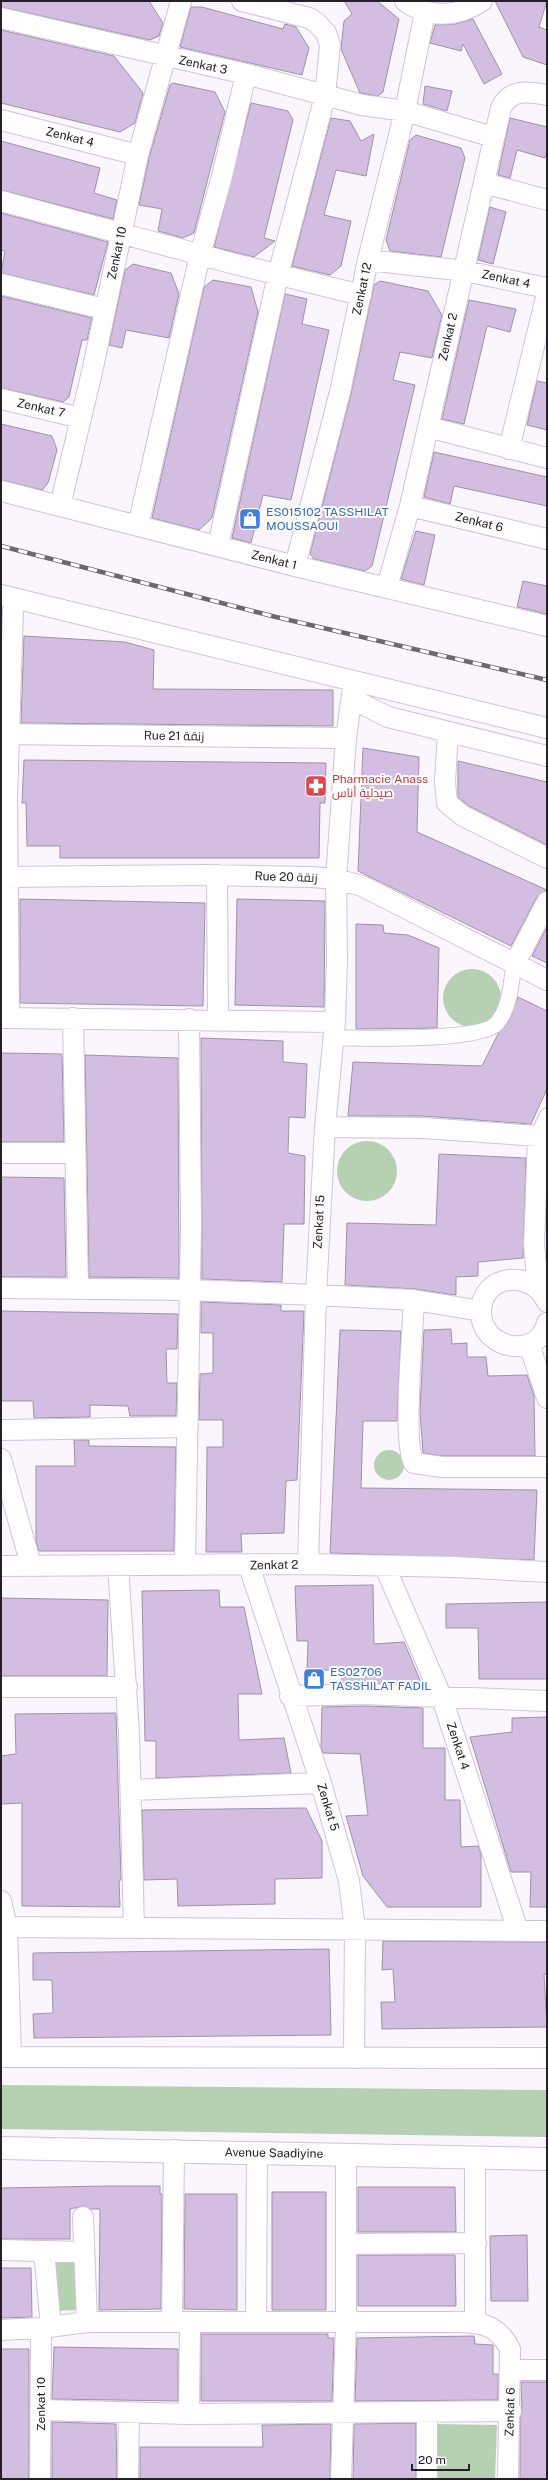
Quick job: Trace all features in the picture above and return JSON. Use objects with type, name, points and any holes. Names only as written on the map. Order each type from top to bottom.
[{"type":"main road","name":"Avenue Saadiyine","points":[[1,2148],[174,2150],[547,2159]]},
{"type":"street","name":"Zenkat 10","points":[[60,506],[81,418],[138,156],[164,56],[181,1]]},
{"type":"street","points":[[218,546],[278,275],[325,96],[330,53],[326,33],[316,23],[308,18],[270,4],[242,1]]},
{"type":"street","points":[[405,1],[425,12],[442,14],[467,10],[482,1]]},
{"type":"street","name":"Zenkat 12","points":[[295,566],[340,392],[368,260],[405,111],[425,12]]},
{"type":"street","name":"Zenkat 3","points":[[1,18],[246,74],[362,105],[405,111],[493,137]]},
{"type":"street","points":[[138,526],[200,255],[222,176],[246,74]]},
{"type":"street","name":"Zenkat 2","points":[[387,588],[410,506],[465,271],[493,137],[504,101],[516,93],[547,95]]},
{"type":"street","name":"Zenkat 4","points":[[1,120],[138,156]]},
{"type":"street","points":[[484,183],[547,200]]},
{"type":"street","points":[[1,201],[122,232],[200,255],[360,295]]},
{"type":"street","name":"Zenkat 4","points":[[368,260],[465,271],[547,288]]},
{"type":"street","points":[[1,284],[104,309]]},
{"type":"street","points":[[508,449],[547,293]]},
{"type":"street","name":"Zenkat 7","points":[[1,399],[81,418]]},
{"type":"street","points":[[428,427],[547,458]]},
{"type":"street","name":"Zenkat 1","points":[[1,492],[295,566],[547,626]]},
{"type":"street","name":"Zenkat 6","points":[[410,506],[547,539]]},
{"type":"street","points":[[547,728],[353,690],[38,603],[5,605],[5,1018],[189,1019],[436,1036],[474,1034],[487,1030],[497,1024],[503,1014],[510,993],[514,965],[547,902]]},
{"type":"street","points":[[353,690],[388,717],[547,756]]},
{"type":"street","name":"Zenkat 15","points":[[308,1564],[316,1295],[325,1127],[335,1030],[337,959],[336,879],[346,738],[353,690]]},
{"type":"street","points":[[448,732],[445,795],[447,803],[463,816],[547,858]]},
{"type":"street","name":"Rue 21 زنقة","points":[[5,734],[346,738]]},
{"type":"street","points":[[217,875],[218,1020]]},
{"type":"street","name":"Rue 20 زنقة","points":[[4,877],[217,875],[336,879],[362,886],[514,965],[547,980]]},
{"type":"street","points":[[73,1018],[78,1288]]},
{"type":"street","points":[[185,1565],[190,1290],[189,1019]]},
{"type":"street","points":[[543,1295],[534,1244],[538,1136],[547,1116]]},
{"type":"street","points":[[325,1127],[423,1128],[538,1136]]},
{"type":"street","points":[[1,1153],[75,1153]]},
{"type":"street","points":[[543,1295],[521,1280],[502,1282],[487,1293],[481,1311],[484,1328],[496,1341],[512,1347],[529,1344],[540,1336],[547,1323]]},
{"type":"street","points":[[1,1288],[190,1290],[316,1295],[414,1300],[481,1311]]},
{"type":"street","points":[[414,1300],[409,1416],[412,1457],[414,1463],[442,1466],[547,1467]]},
{"type":"street","points":[[529,1344],[547,1398]]},
{"type":"street","points":[[1,1430],[188,1427]]},
{"type":"street","points":[[1,1459],[31,1565]]},
{"type":"street","points":[[547,1563],[547,1572]]},
{"type":"street","name":"Zenkat 2","points":[[1,1566],[249,1566],[308,1564],[385,1567],[455,1567],[547,1572]]},
{"type":"street","points":[[118,1566],[127,1686],[134,1928]]},
{"type":"street","name":"Zenkat 5","points":[[249,1566],[290,1696],[321,1783],[349,1881],[355,1930],[354,2058]]},
{"type":"street","name":"Zenkat 4","points":[[385,1567],[442,1698],[518,1931]]},
{"type":"street","points":[[1,1687],[127,1686]]},
{"type":"street","points":[[290,1696],[364,1694],[547,1701]]},
{"type":"street","points":[[131,1790],[321,1783]]},
{"type":"street","points":[[1,1902],[4,1927],[6,2057],[547,2058]]},
{"type":"street","points":[[4,1927],[547,1931]]},
{"type":"street","points":[[174,2150],[181,2322],[189,2414]]},
{"type":"street","points":[[256,2322],[257,2153]]},
{"type":"street","points":[[341,2479],[346,2323],[346,2154]]},
{"type":"street","points":[[1,2330],[46,2328],[87,2322],[476,2322],[475,2157]]},
{"type":"street","points":[[83,2217],[87,2322]]},
{"type":"street","points":[[346,2244],[476,2243]]},
{"type":"street","points":[[1,2250],[84,2252]]},
{"type":"street","name":"Zenkat 10","points":[[40,2479],[46,2328],[44,2251]]},
{"type":"street","name":"Zenkat 6","points":[[476,2322],[491,2328],[504,2336],[510,2349],[511,2410],[508,2479]]},
{"type":"street","points":[[511,2370],[547,2370]]},
{"type":"street","points":[[42,2410],[189,2414],[511,2410]]},
{"type":"street","points":[[427,2412],[427,2479]]},
{"type":"street","points":[[128,2479],[129,2413]]},
{"type":"green space","points":[[472,969],[483,971],[496,982],[499,987],[501,998],[499,1009],[488,1022],[483,1025],[472,1027],[461,1025],[448,1014],[445,1009],[443,998],[445,987],[456,974],[461,971]]},
{"type":"green space","points":[[367,1141],[383,1146],[388,1150],[392,1155],[397,1171],[392,1187],[388,1192],[383,1196],[367,1201],[351,1196],[346,1192],[342,1187],[337,1171],[342,1155],[346,1150],[351,1146]]},
{"type":"green space","points":[[389,1450],[395,1451],[403,1459],[403,1471],[395,1479],[389,1480],[383,1479],[375,1471],[374,1465],[375,1459],[383,1451]]},
{"type":"green space","points":[[1,2085],[547,2090],[547,2137],[1,2129]]},
{"type":"green space","points":[[51,2259],[79,2260],[79,2310],[51,2311]]},
{"type":"green space","points":[[433,2424],[497,2425],[495,2479],[433,2479]]},
{"type":"building","points":[[1,1],[149,1],[163,23],[159,36],[150,40],[1,7]]},
{"type":"building","points":[[344,1],[377,1],[399,19],[383,92],[378,96],[360,93],[341,49],[344,21],[352,14]]},
{"type":"building","points":[[495,1],[547,1],[539,27],[547,30],[547,65],[523,57]]},
{"type":"building","points":[[191,7],[202,7],[283,29],[285,24],[296,27],[309,48],[302,75],[180,47]]},
{"type":"building","points":[[473,19],[502,74],[484,84],[463,44],[461,51],[430,43],[435,25],[455,24]]},
{"type":"building","points":[[1,30],[114,56],[143,93],[135,123],[120,132],[1,103]]},
{"type":"building","points":[[173,83],[215,92],[225,112],[194,233],[183,238],[158,231],[162,209],[139,205],[149,158],[170,85]]},
{"type":"building","points":[[425,86],[452,91],[447,111],[423,104]]},
{"type":"building","points":[[251,103],[288,111],[293,120],[264,238],[275,241],[254,257],[214,247]]},
{"type":"building","points":[[331,118],[350,121],[361,141],[374,134],[366,176],[336,170],[324,215],[351,221],[341,266],[330,275],[292,266]]},
{"type":"building","points":[[510,118],[547,127],[547,150],[545,158],[517,150],[510,178],[498,175]]},
{"type":"building","points":[[416,135],[461,148],[465,158],[441,257],[390,251],[386,240],[410,140]]},
{"type":"building","points":[[1,141],[100,168],[94,193],[117,200],[113,219],[1,190]]},
{"type":"building","points":[[490,207],[506,212],[493,264],[478,260]]},
{"type":"building","points":[[1,213],[108,242],[94,295],[1,273],[5,251],[1,250]]},
{"type":"building","points":[[133,264],[171,273],[179,294],[169,338],[126,330],[122,348],[109,345],[125,270]]},
{"type":"building","points":[[213,280],[251,287],[258,312],[212,518],[199,530],[152,518],[204,287]]},
{"type":"building","points":[[380,281],[428,291],[442,315],[432,358],[400,352],[393,380],[415,385],[372,566],[365,571],[314,559],[310,554],[351,394],[374,285]]},
{"type":"building","points":[[285,294],[307,299],[302,324],[329,330],[291,500],[263,495],[251,543],[232,538]]},
{"type":"building","points":[[1,296],[92,318],[87,340],[82,340],[69,397],[63,402],[1,388]]},
{"type":"building","points":[[469,300],[516,309],[510,332],[487,326],[464,424],[442,419]]},
{"type":"building","points":[[537,381],[547,383],[547,430],[527,425]]},
{"type":"building","points":[[1,424],[52,436],[57,450],[48,483],[42,490],[1,480]]},
{"type":"building","points":[[434,452],[547,477],[547,506],[454,486],[450,504],[424,497]]},
{"type":"building","points":[[416,531],[435,535],[424,585],[401,579]]},
{"type":"building","points":[[523,581],[547,586],[547,614],[517,607]]},
{"type":"building","points":[[24,636],[125,642],[154,650],[153,689],[333,690],[333,726],[21,723]]},
{"type":"building","points":[[363,748],[419,757],[417,832],[547,890],[537,897],[511,946],[358,871]]},
{"type":"building","points":[[24,760],[326,763],[325,803],[320,803],[319,858],[60,858],[60,846],[27,846],[26,803],[22,803]]},
{"type":"building","points":[[458,761],[547,782],[547,845],[469,806],[458,797]]},
{"type":"building","points":[[20,899],[205,903],[203,1006],[20,1003]]},
{"type":"building","points":[[237,899],[325,901],[324,1007],[235,1005]]},
{"type":"building","points":[[356,924],[383,925],[384,933],[408,935],[439,948],[437,1028],[356,1029]]},
{"type":"building","points":[[547,927],[547,963],[532,956]]},
{"type":"building","points":[[518,997],[547,1011],[547,1089],[531,1124],[423,1116],[348,1116],[353,1062],[482,1066],[499,1032],[509,1021]]},
{"type":"building","points":[[201,1038],[283,1041],[283,1062],[307,1064],[305,1118],[289,1117],[288,1153],[305,1156],[304,1224],[284,1224],[282,1282],[202,1279]]},
{"type":"building","points":[[1,1053],[62,1054],[64,1142],[1,1142]]},
{"type":"building","points":[[85,1055],[178,1058],[179,1278],[89,1277]]},
{"type":"building","points":[[439,1154],[526,1158],[523,1258],[478,1262],[478,1276],[456,1277],[456,1295],[415,1289],[345,1285],[347,1223],[436,1225]]},
{"type":"building","points":[[1,1177],[64,1178],[66,1277],[1,1277]]},
{"type":"building","points":[[201,1302],[281,1305],[281,1311],[304,1311],[297,1480],[286,1481],[284,1533],[241,1534],[242,1552],[206,1552],[207,1447],[223,1447],[223,1420],[199,1420],[200,1374],[213,1373],[213,1333],[201,1333]]},
{"type":"building","points":[[1,1311],[178,1314],[177,1349],[166,1349],[167,1383],[177,1383],[176,1416],[130,1416],[128,1406],[90,1405],[90,1417],[34,1418],[33,1401],[1,1401]]},
{"type":"building","points":[[451,1329],[452,1344],[467,1343],[467,1357],[486,1357],[488,1376],[527,1375],[534,1396],[535,1456],[443,1456],[423,1453],[420,1411],[424,1330]]},
{"type":"building","points":[[340,1330],[401,1331],[397,1421],[363,1421],[361,1488],[537,1490],[534,1560],[330,1553]]},
{"type":"building","points":[[74,1440],[89,1440],[89,1446],[176,1447],[174,1551],[39,1551],[36,1541],[36,1466],[75,1466]]},
{"type":"building","points":[[373,1585],[374,1644],[404,1642],[422,1685],[342,1683],[341,1670],[307,1670],[308,1641],[297,1641],[295,1586]]},
{"type":"building","points":[[219,1590],[220,1607],[244,1607],[262,1694],[238,1694],[239,1740],[284,1738],[291,1773],[156,1778],[156,1741],[145,1741],[142,1591]]},
{"type":"building","points":[[1,1598],[108,1600],[107,1676],[1,1676]]},
{"type":"building","points":[[547,1602],[547,1679],[479,1679],[478,1628],[446,1628],[446,1604]]},
{"type":"building","points":[[364,1706],[423,1708],[423,1748],[445,1748],[445,1800],[460,1800],[461,1847],[478,1846],[481,1854],[481,1907],[387,1907],[363,1876],[346,1816],[368,1815],[360,1754],[323,1753],[321,1747],[322,1707]]},
{"type":"building","points":[[116,1713],[121,1880],[119,1880],[120,1907],[22,1906],[22,1803],[1,1804],[1,1756],[16,1754],[15,1714]]},
{"type":"building","points":[[547,1717],[547,1907],[530,1907],[531,1872],[511,1872],[470,1737],[512,1732],[512,1718]]},
{"type":"building","points":[[306,1808],[322,1841],[322,1878],[275,1879],[275,1904],[178,1906],[177,1879],[144,1880],[142,1810]]},
{"type":"building","points":[[383,1941],[547,1942],[547,1974],[544,1974],[547,2027],[382,2029],[381,2002],[395,2002],[393,1969],[382,1970]]},
{"type":"building","points":[[329,1949],[331,2035],[34,2038],[33,2014],[53,2013],[52,1980],[33,1980],[33,1953]]},
{"type":"building","points":[[160,2186],[160,2194],[162,2194],[161,2309],[99,2310],[100,2209],[91,2209],[83,2206],[70,2209],[70,2239],[1,2239],[1,2188]]},
{"type":"building","points":[[358,2187],[455,2187],[456,2232],[358,2232]]},
{"type":"building","points":[[272,2192],[326,2192],[326,2310],[272,2310]]},
{"type":"building","points":[[185,2194],[237,2194],[237,2310],[184,2309]]},
{"type":"building","points":[[527,2235],[528,2301],[491,2301],[490,2236]]},
{"type":"building","points":[[358,2255],[455,2255],[456,2306],[358,2306]]},
{"type":"building","points":[[1,2268],[31,2268],[32,2317],[1,2318]]},
{"type":"building","points":[[201,2334],[328,2334],[328,2338],[334,2338],[332,2401],[201,2401]]},
{"type":"building","points":[[474,2336],[475,2344],[493,2345],[493,2374],[498,2374],[498,2400],[355,2401],[357,2338]]},
{"type":"building","points":[[54,2347],[178,2349],[178,2401],[52,2399]]},
{"type":"building","points":[[1,2349],[29,2349],[29,2479],[1,2479]]},
{"type":"building","points":[[521,2382],[547,2382],[547,2479],[520,2479],[520,2417],[522,2411]]},
{"type":"building","points":[[52,2422],[116,2424],[117,2479],[52,2479]]},
{"type":"building","points":[[416,2423],[416,2479],[353,2479],[354,2424]]},
{"type":"building","points":[[331,2424],[330,2479],[140,2479],[140,2447],[263,2447],[262,2425]]},
{"type":"railway","points":[[1,546],[276,617],[547,680]]},
{"type":"place","name":"ES015102 TASSHILAT MOUSSAOUI","points":[[250,519]]},
{"type":"place","name":"Pharmacie Anass صيدلية أناس","points":[[316,786]]},
{"type":"place","name":"ES02706 TASSHILAT FADIL","points":[[314,1679]]}]
